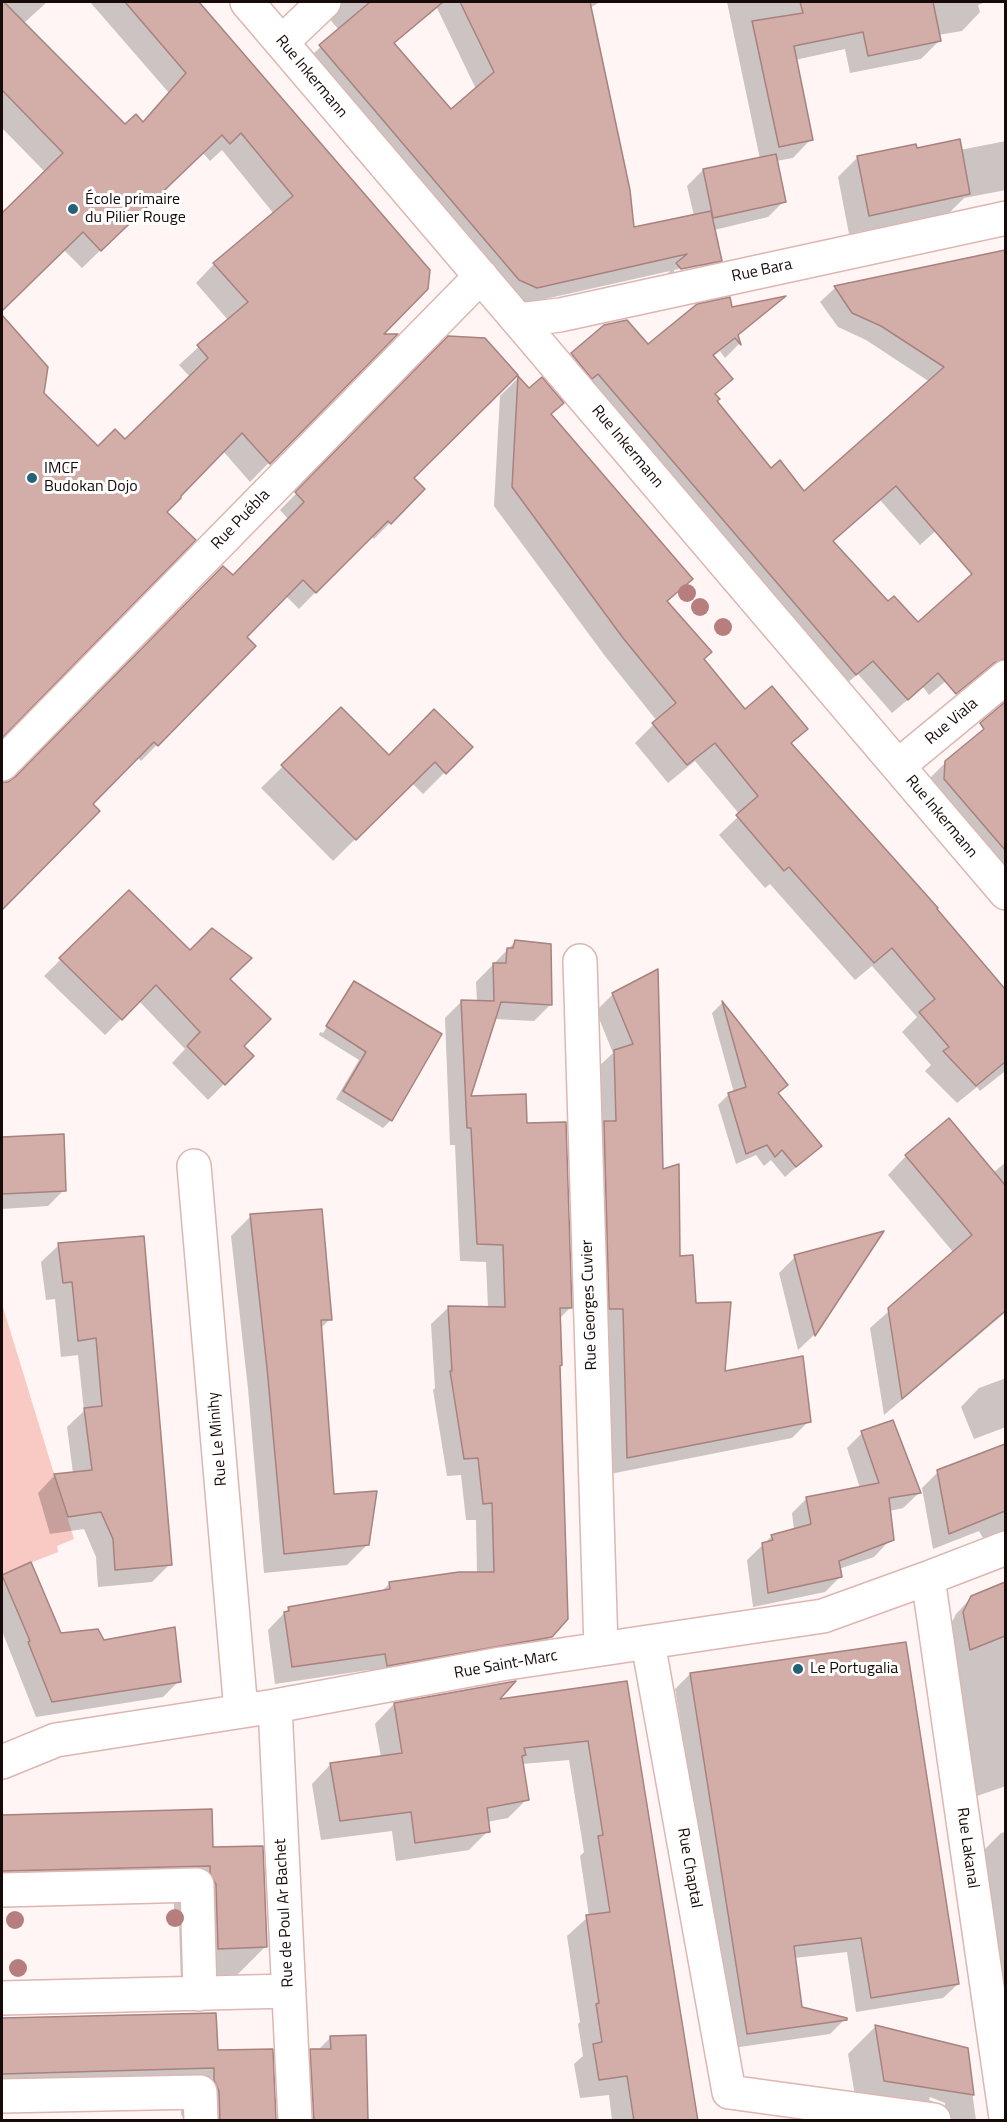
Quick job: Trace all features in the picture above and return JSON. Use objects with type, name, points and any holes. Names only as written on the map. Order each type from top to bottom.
[{"type":"street","name":"Rue Inkermann","points":[[247,2],[1005,893]]},
{"type":"street","points":[[282,42],[324,2]]},
{"type":"street","name":"Rue Bara","points":[[519,320],[560,315],[1005,218]]},
{"type":"street","name":"Rue Puébla","points":[[2,764],[481,276]]},
{"type":"street","name":"Rue Viala","points":[[898,766],[1005,677]]},
{"type":"street","name":"Rue Georges Cuvier","points":[[580,961],[601,1649]]},
{"type":"street","name":"Rue Le Minihy","points":[[194,1166],[241,1711]]},
{"type":"street","name":"Rue Saint-Marc","points":[[2,1762],[56,1740],[275,1706],[501,1664],[823,1616],[1005,1548]]},
{"type":"street","name":"Rue Lakanal","points":[[928,1578],[1005,2118]]},
{"type":"street","name":"Rue Chaptal","points":[[648,1643],[729,2092],[934,2121]]},
{"type":"street","name":"Rue de Poul Ar Bachet","points":[[275,1706],[295,2121]]},
{"type":"street","points":[[2,1890],[197,1885],[200,1994]]},
{"type":"street","points":[[2,1998],[289,1991]]},
{"type":"street","points":[[2,2096],[200,2092],[201,2121]]},
{"type":"shaded area","points":[[2,1304],[74,1539],[57,1546],[58,1552],[2,1574]]},
{"type":"building","points":[[2,2],[125,124],[136,114],[143,122],[186,73],[125,2],[199,2],[430,270],[428,289],[384,334],[398,334],[270,464],[242,433],[181,496],[167,512],[196,540],[2,738],[2,315],[48,367],[44,393],[98,446],[115,429],[125,439],[208,358],[197,345],[248,302],[213,263],[293,196],[241,133],[230,144],[222,135],[101,251],[83,232],[2,311],[2,213],[63,153],[2,90]]},
{"type":"building","points":[[370,2],[443,2],[394,43],[451,109],[494,72],[460,2],[590,2],[630,190],[634,227],[711,211],[722,261],[681,269],[676,263],[687,254],[537,288],[519,280],[319,45]]},
{"type":"building","points":[[800,2],[933,2],[941,41],[868,56],[863,32],[794,46],[813,140],[779,147],[752,21],[803,13]]},
{"type":"building","points":[[960,139],[970,194],[869,216],[857,156],[916,144],[917,148]]},
{"type":"building","points":[[776,154],[786,202],[713,218],[703,169]]},
{"type":"building","points":[[1005,250],[1005,659],[994,663],[956,694],[938,673],[908,700],[873,661],[856,675],[598,374],[592,379],[571,353],[604,325],[627,320],[648,344],[697,304],[730,297],[732,307],[786,296],[738,335],[741,345],[735,338],[713,355],[733,379],[715,394],[720,399],[717,401],[771,468],[780,460],[804,491],[944,367],[881,326],[852,313],[834,286]],"holes":[[[896,486],[972,574],[918,622],[894,596],[888,601],[833,541]]]},
{"type":"building","points":[[448,336],[485,338],[518,375],[414,478],[425,489],[391,524],[388,521],[316,593],[303,580],[247,637],[256,646],[158,746],[154,742],[93,804],[100,811],[2,910],[2,782],[8,782],[15,777],[223,566],[233,575],[304,502],[295,492]]},
{"type":"building","points":[[518,376],[529,388],[542,377],[564,403],[551,414],[693,579],[667,601],[712,652],[704,659],[745,709],[772,686],[808,729],[791,743],[938,908],[1005,989],[1005,1062],[976,1086],[943,1051],[949,1047],[919,1012],[935,999],[892,948],[874,963],[789,867],[784,871],[736,815],[758,796],[715,743],[687,765],[652,723],[676,703],[623,638],[512,487]]},
{"type":"building","points":[[1005,702],[1005,850],[944,779],[945,761],[984,729],[980,723]]},
{"type":"building","points":[[341,707],[389,755],[434,709],[473,747],[446,774],[435,762],[356,840],[281,765]]},
{"type":"building","points":[[129,890],[190,950],[212,928],[252,958],[230,979],[271,1019],[244,1046],[254,1056],[225,1085],[187,1046],[200,1032],[156,985],[122,1020],[59,958]]},
{"type":"building","points":[[515,940],[551,944],[552,1005],[501,1002],[471,1096],[526,1094],[527,1123],[566,1122],[572,1308],[560,1308],[562,1365],[560,1366],[568,1619],[552,1637],[387,1666],[385,1654],[292,1667],[284,1612],[289,1611],[288,1607],[390,1589],[389,1582],[459,1572],[494,1572],[492,1503],[483,1504],[478,1458],[464,1459],[450,1371],[452,1371],[448,1306],[505,1307],[503,1245],[477,1244],[471,1128],[467,1128],[461,1000],[494,1001],[493,963],[506,963],[507,948],[513,948]]},
{"type":"building","points":[[658,969],[663,1169],[679,1164],[680,1256],[693,1255],[696,1303],[731,1302],[725,1371],[803,1356],[811,1422],[627,1458],[623,1309],[609,1309],[604,1121],[616,1121],[614,1050],[633,1044],[612,993]]},
{"type":"building","points":[[354,981],[442,1034],[392,1121],[343,1091],[366,1052],[326,1026]]},
{"type":"building","points":[[722,1001],[788,1085],[778,1093],[822,1146],[796,1167],[782,1150],[775,1157],[767,1145],[746,1154],[728,1093],[746,1087]]},
{"type":"building","points":[[949,1118],[1005,1185],[1005,1311],[902,1399],[888,1308],[972,1235],[905,1155]]},
{"type":"building","points":[[64,1134],[66,1191],[2,1194],[2,1137]]},
{"type":"building","points":[[322,1209],[332,1320],[321,1320],[334,1494],[377,1491],[369,1545],[284,1554],[250,1214]]},
{"type":"building","points":[[884,1231],[815,1336],[794,1255]]},
{"type":"building","points":[[144,1236],[172,1565],[115,1570],[113,1539],[101,1512],[68,1517],[54,1474],[92,1470],[84,1408],[102,1406],[96,1338],[78,1341],[72,1282],[63,1283],[58,1243]]},
{"type":"building","points":[[893,1420],[921,1493],[889,1498],[894,1540],[839,1561],[842,1577],[768,1593],[762,1543],[773,1540],[771,1535],[811,1524],[806,1497],[879,1483],[861,1431]]},
{"type":"building","points":[[1005,1444],[1005,1511],[949,1534],[937,1470]]},
{"type":"building","points":[[31,1562],[61,1633],[98,1629],[104,1640],[175,1627],[181,1682],[52,1702],[28,1642],[30,1641],[2,1575]]},
{"type":"building","points":[[1005,1582],[1005,1636],[970,1650],[963,1612],[971,1596]]},
{"type":"building","points":[[906,1642],[959,1984],[871,1998],[861,1938],[794,1946],[802,2007],[847,2018],[847,2020],[747,2034],[690,1673]]},
{"type":"building","points":[[516,1681],[500,1699],[627,1681],[698,2121],[634,2121],[627,2076],[599,2080],[593,2044],[602,2042],[596,2004],[599,2003],[586,1915],[610,1912],[598,1836],[603,1835],[588,1741],[524,1748],[526,1755],[522,1756],[529,1800],[487,1808],[490,1832],[415,1843],[411,1812],[340,1821],[330,1763],[402,1753],[394,1703]]},
{"type":"building","points":[[212,1809],[213,1847],[263,1846],[267,1947],[218,1949],[216,1884],[210,1873],[210,1866],[2,1871],[2,1815]]},
{"type":"building","points":[[216,2013],[218,2050],[273,2049],[276,2121],[220,2121],[219,2091],[214,2080],[214,2068],[2,2074],[2,2018]]},
{"type":"building","points":[[875,2025],[968,2048],[974,2095],[884,2081]]},
{"type":"building","points":[[366,2035],[368,2121],[314,2121],[310,2049],[331,2049],[330,2036]]},
{"type":"place","name":"École primaire du Pilier Rouge","points":[[73,209]]},
{"type":"place","name":"IMCF Budokan Dojo","points":[[32,478]]},
{"type":"place","name":"Le Portugalia","points":[[798,1669]]}]
